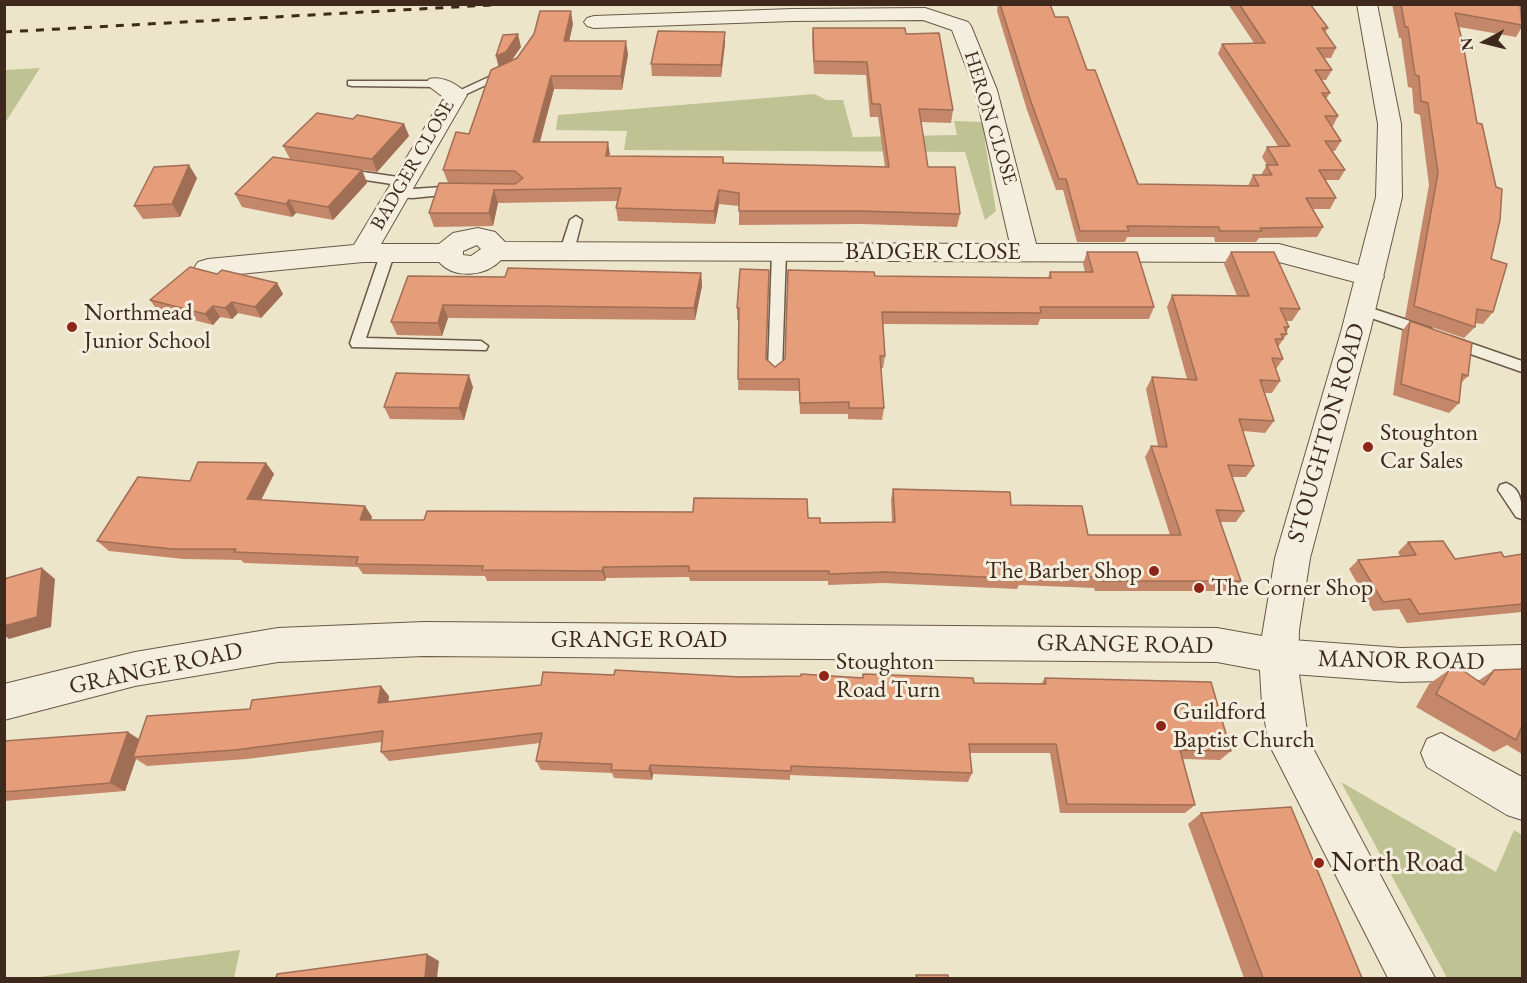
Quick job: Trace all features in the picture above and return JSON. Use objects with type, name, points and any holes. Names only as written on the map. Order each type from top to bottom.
[{"type":"street","name":"STOUGHTON ROAD","points":[[1367,4],[1384,95],[1390,162],[1389,197],[1362,310],[1289,565],[1280,618],[1279,657],[1282,716],[1289,744],[1412,978]]},
{"type":"street","name":"HERON CLOSE","points":[[594,22],[629,28],[792,15],[925,14],[961,26],[986,90],[1026,253]]},
{"type":"street","name":"BADGER CLOSE","points":[[375,253],[401,188],[447,89]]},
{"type":"street","name":"BADGER CLOSE","points":[[208,268],[375,253],[448,253],[450,248],[462,239],[478,236],[491,241],[494,251],[1279,253],[1370,277]]},
{"type":"street","name":"GRANGE ROAD","points":[[4,702],[135,669],[203,656],[278,645],[424,639],[1217,645],[1279,657]]},
{"type":"street","name":"MANOR ROAD","points":[[1279,657],[1401,665],[1522,662]]},
{"type":"street","points":[[1441,753],[1522,800]]},
{"type":"lane","points":[[352,83],[447,89],[514,68]]},
{"type":"lane","points":[[328,171],[401,188],[419,196],[442,190],[474,191]]},
{"type":"lane","points":[[567,250],[576,220]]},
{"type":"lane","points":[[776,371],[779,252]]},
{"type":"lane","points":[[375,253],[357,343],[481,346]]},
{"type":"lane","points":[[1362,310],[1522,367]]},
{"type":"lane","points":[[1506,490],[1522,512]]},
{"type":"green space","points":[[40,68],[5,123],[5,70]]},
{"type":"green space","points":[[815,94],[826,100],[843,100],[853,137],[957,135],[954,121],[982,122],[996,211],[985,220],[965,152],[624,150],[627,131],[556,130],[558,115]]},
{"type":"green space","points":[[1341,782],[1496,872],[1514,830],[1522,835],[1522,978],[1447,978]]},
{"type":"green space","points":[[240,950],[234,978],[31,978]]},
{"type":"building","points":[[1000,4],[1050,4],[1055,17],[1068,17],[1087,70],[1095,70],[1138,184],[1259,186],[1253,175],[1272,175],[1266,165],[1278,165],[1267,147],[1290,146],[1222,44],[1265,43],[1239,4],[1310,4],[1328,28],[1322,28],[1336,48],[1317,48],[1332,70],[1315,70],[1330,93],[1322,93],[1338,116],[1325,116],[1341,141],[1325,141],[1345,170],[1319,170],[1336,198],[1306,198],[1323,227],[1220,231],[1219,227],[1127,226],[1129,231],[1080,231],[1066,179],[1059,179],[1030,99]]},
{"type":"building","points":[[1401,4],[1520,4],[1522,25],[1455,13],[1477,123],[1482,124],[1496,187],[1502,189],[1500,220],[1491,259],[1507,264],[1493,312],[1477,309],[1475,327],[1414,306],[1438,173],[1428,103],[1421,101],[1419,76],[1415,75],[1408,27],[1405,27]]},
{"type":"building","points":[[540,11],[571,11],[564,41],[626,41],[621,76],[551,76],[533,142],[608,142],[606,156],[723,157],[723,163],[889,167],[880,104],[872,104],[867,62],[814,61],[813,28],[905,28],[906,34],[939,33],[953,110],[919,109],[928,167],[955,167],[960,214],[739,211],[739,193],[719,190],[714,211],[616,208],[621,188],[494,190],[489,213],[429,213],[439,183],[515,184],[523,178],[515,171],[443,170],[456,132],[469,134],[491,70],[517,58],[534,34]]},
{"type":"building","points":[[658,31],[725,32],[721,65],[651,64]]},
{"type":"building","points":[[518,34],[506,52],[496,56],[503,35]]},
{"type":"building","points":[[317,113],[353,119],[357,115],[404,124],[372,159],[283,146]]},
{"type":"building","points":[[273,157],[362,170],[328,207],[289,200],[286,204],[235,194]]},
{"type":"building","points":[[189,165],[172,204],[134,206],[154,167]]},
{"type":"building","points":[[1087,252],[1137,252],[1154,307],[1040,307],[1041,313],[882,312],[885,356],[880,356],[884,408],[849,408],[849,402],[800,403],[799,379],[738,379],[739,308],[737,308],[740,269],[769,270],[766,359],[775,367],[785,359],[788,270],[874,272],[875,276],[1051,278],[1050,272],[1093,272]]},
{"type":"building","points":[[1231,252],[1274,252],[1300,309],[1280,308],[1289,327],[1284,327],[1287,334],[1281,334],[1283,339],[1275,339],[1283,359],[1272,358],[1280,381],[1260,380],[1274,421],[1239,419],[1254,466],[1228,465],[1244,511],[1216,510],[1241,581],[1101,581],[1101,577],[1021,575],[1021,579],[886,572],[829,574],[829,571],[689,571],[689,566],[603,567],[602,571],[482,570],[483,566],[356,564],[358,557],[234,552],[236,549],[172,549],[97,541],[138,477],[190,481],[198,462],[266,463],[247,499],[365,506],[360,520],[424,520],[427,511],[693,512],[694,498],[807,499],[808,518],[820,518],[820,523],[895,522],[893,489],[1010,492],[1011,505],[1082,506],[1088,535],[1181,535],[1151,446],[1167,447],[1152,377],[1197,380],[1172,295],[1249,296]]},
{"type":"building","points":[[190,267],[217,274],[222,270],[277,283],[255,307],[232,302],[225,308],[213,306],[205,314],[150,300]]},
{"type":"building","points":[[508,268],[701,273],[694,308],[443,305],[438,323],[391,322],[408,276],[505,277]]},
{"type":"building","points":[[1410,321],[1472,343],[1468,376],[1462,374],[1459,403],[1401,384]]},
{"type":"building","points":[[396,373],[469,375],[459,408],[384,407]]},
{"type":"building","points":[[1443,541],[1455,559],[1501,552],[1504,557],[1522,554],[1522,604],[1419,614],[1410,599],[1383,602],[1358,560],[1416,555],[1408,542]]},
{"type":"building","points":[[42,568],[37,617],[4,626],[4,579]]},
{"type":"building","points":[[1461,669],[1484,685],[1494,670],[1522,669],[1522,729],[1516,740],[1436,694],[1449,670]]},
{"type":"building","points":[[615,670],[740,677],[801,676],[801,674],[863,678],[863,674],[973,678],[974,683],[1046,684],[1045,678],[1211,682],[1231,751],[1180,750],[1195,805],[1067,804],[1056,744],[969,744],[972,773],[791,766],[791,771],[650,765],[649,771],[611,770],[612,764],[536,761],[542,733],[381,752],[383,731],[235,750],[133,757],[147,716],[250,709],[252,700],[381,686],[378,703],[541,685],[543,672],[614,675]]},
{"type":"building","points":[[128,732],[110,783],[4,792],[4,741]]},
{"type":"building","points":[[1291,807],[1362,978],[1263,978],[1201,813]]},
{"type":"building","points":[[427,954],[425,978],[276,978],[277,974]]},
{"type":"building","points":[[916,975],[948,975],[948,978],[917,978]]},
{"type":"railway","points":[[4,32],[509,4]]},
{"type":"place","name":"Northmead Junior School","points":[[72,327]]},
{"type":"place","name":"Stoughton Car Sales","points":[[1368,447]]},
{"type":"place","name":"The Barber Shop","points":[[1154,571]]},
{"type":"place","name":"The Corner Shop","points":[[1199,588]]},
{"type":"place","name":"Stoughton Road Turn","points":[[824,676]]},
{"type":"place","name":"Guildford Baptist Church","points":[[1161,726]]},
{"type":"place","name":"North Road","points":[[1319,863]]}]
